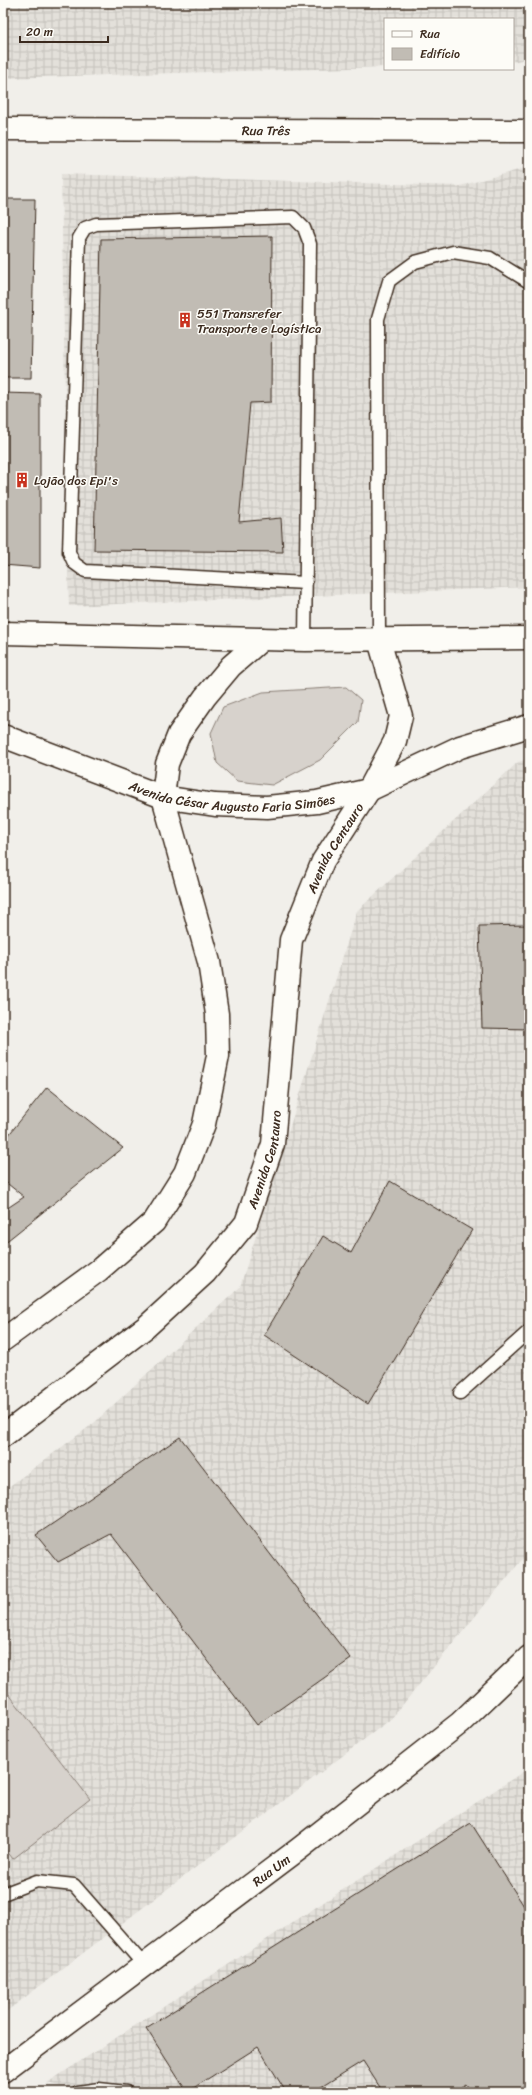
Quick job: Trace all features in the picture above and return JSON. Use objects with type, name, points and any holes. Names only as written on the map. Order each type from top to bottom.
[{"type":"street","name":"Rua Três","points":[[3,129],[529,131]]},
{"type":"street","points":[[3,633],[305,640],[529,638]]},
{"type":"street","points":[[3,1340],[99,1270],[154,1222],[185,1173],[204,1124],[218,1056],[217,1014],[209,962],[163,797],[167,764],[179,734],[205,697],[231,666],[262,639]]},
{"type":"street","name":"Avenida Centauro","points":[[3,1436],[146,1327],[205,1273],[246,1223],[273,1144],[292,940],[323,861],[369,790],[395,741],[401,716],[379,640]]},
{"type":"street","name":"Avenida César Augusto Faria Simões","points":[[3,736],[163,797],[215,805],[267,806],[317,802],[369,790],[460,747],[529,726]]},
{"type":"street","name":"Rua Um","points":[[3,2071],[299,1849],[460,1723],[529,1657]]},
{"type":"lane","points":[[305,640],[306,583],[310,244],[304,228],[293,218],[96,224],[85,228],[79,238],[70,552],[74,563],[85,571],[306,583]]},
{"type":"lane","points":[[379,640],[378,319],[389,281],[415,262],[453,252],[490,258],[529,282]]},
{"type":"lane","points":[[460,1393],[529,1331]]},
{"type":"lane","points":[[3,1894],[37,1881],[74,1885],[144,1965]]},
{"type":"lane","points":[[78,2092],[99,2088],[126,2092]]},
{"type":"shaded area","points":[[3,3],[529,3],[529,58],[514,62],[514,18],[384,18],[384,67],[3,78]]},
{"type":"shaded area","points":[[529,167],[529,587],[69,606],[61,174],[460,186]]},
{"type":"shaded area","points":[[346,687],[361,700],[358,722],[320,760],[272,785],[237,781],[217,763],[211,733],[223,707],[263,692]]},
{"type":"shaded area","points":[[529,759],[529,1551],[391,1719],[3,2014],[3,1491],[94,1423],[240,1287],[357,911],[518,762]]},
{"type":"shaded area","points":[[8,1693],[90,1799],[13,1859],[3,1846],[3,1697]]},
{"type":"shaded area","points":[[529,1768],[529,2092],[83,2092],[47,2083]]},
{"type":"building","points":[[3,199],[35,199],[31,378],[3,378]]},
{"type":"building","name":"551 Transrefer Transporte e Logística","points":[[272,236],[271,402],[250,403],[239,522],[281,518],[283,552],[94,550],[101,239]]},
{"type":"building","name":"Lojão dos Epi's","points":[[3,393],[40,394],[40,568],[3,565]]},
{"type":"building","points":[[529,925],[529,1029],[482,1028],[479,926]]},
{"type":"building","points":[[47,1087],[123,1148],[3,1244],[3,1211],[24,1197],[3,1180],[3,1142]]},
{"type":"building","points":[[390,1181],[472,1230],[368,1404],[264,1335],[323,1236],[351,1253]]},
{"type":"building","points":[[180,1437],[351,1659],[257,1725],[111,1534],[58,1562],[36,1535]]},
{"type":"building","points":[[471,1823],[529,1914],[529,2092],[471,2092],[466,2084],[454,2092],[383,2092],[363,2061],[313,2092],[286,2092],[258,2047],[187,2092],[146,2028]]},
{"type":"place","name":"551 Transrefer Transporte e Logística","points":[[185,320]]},
{"type":"place","name":"Lojão dos Epi's","points":[[22,480]]}]
